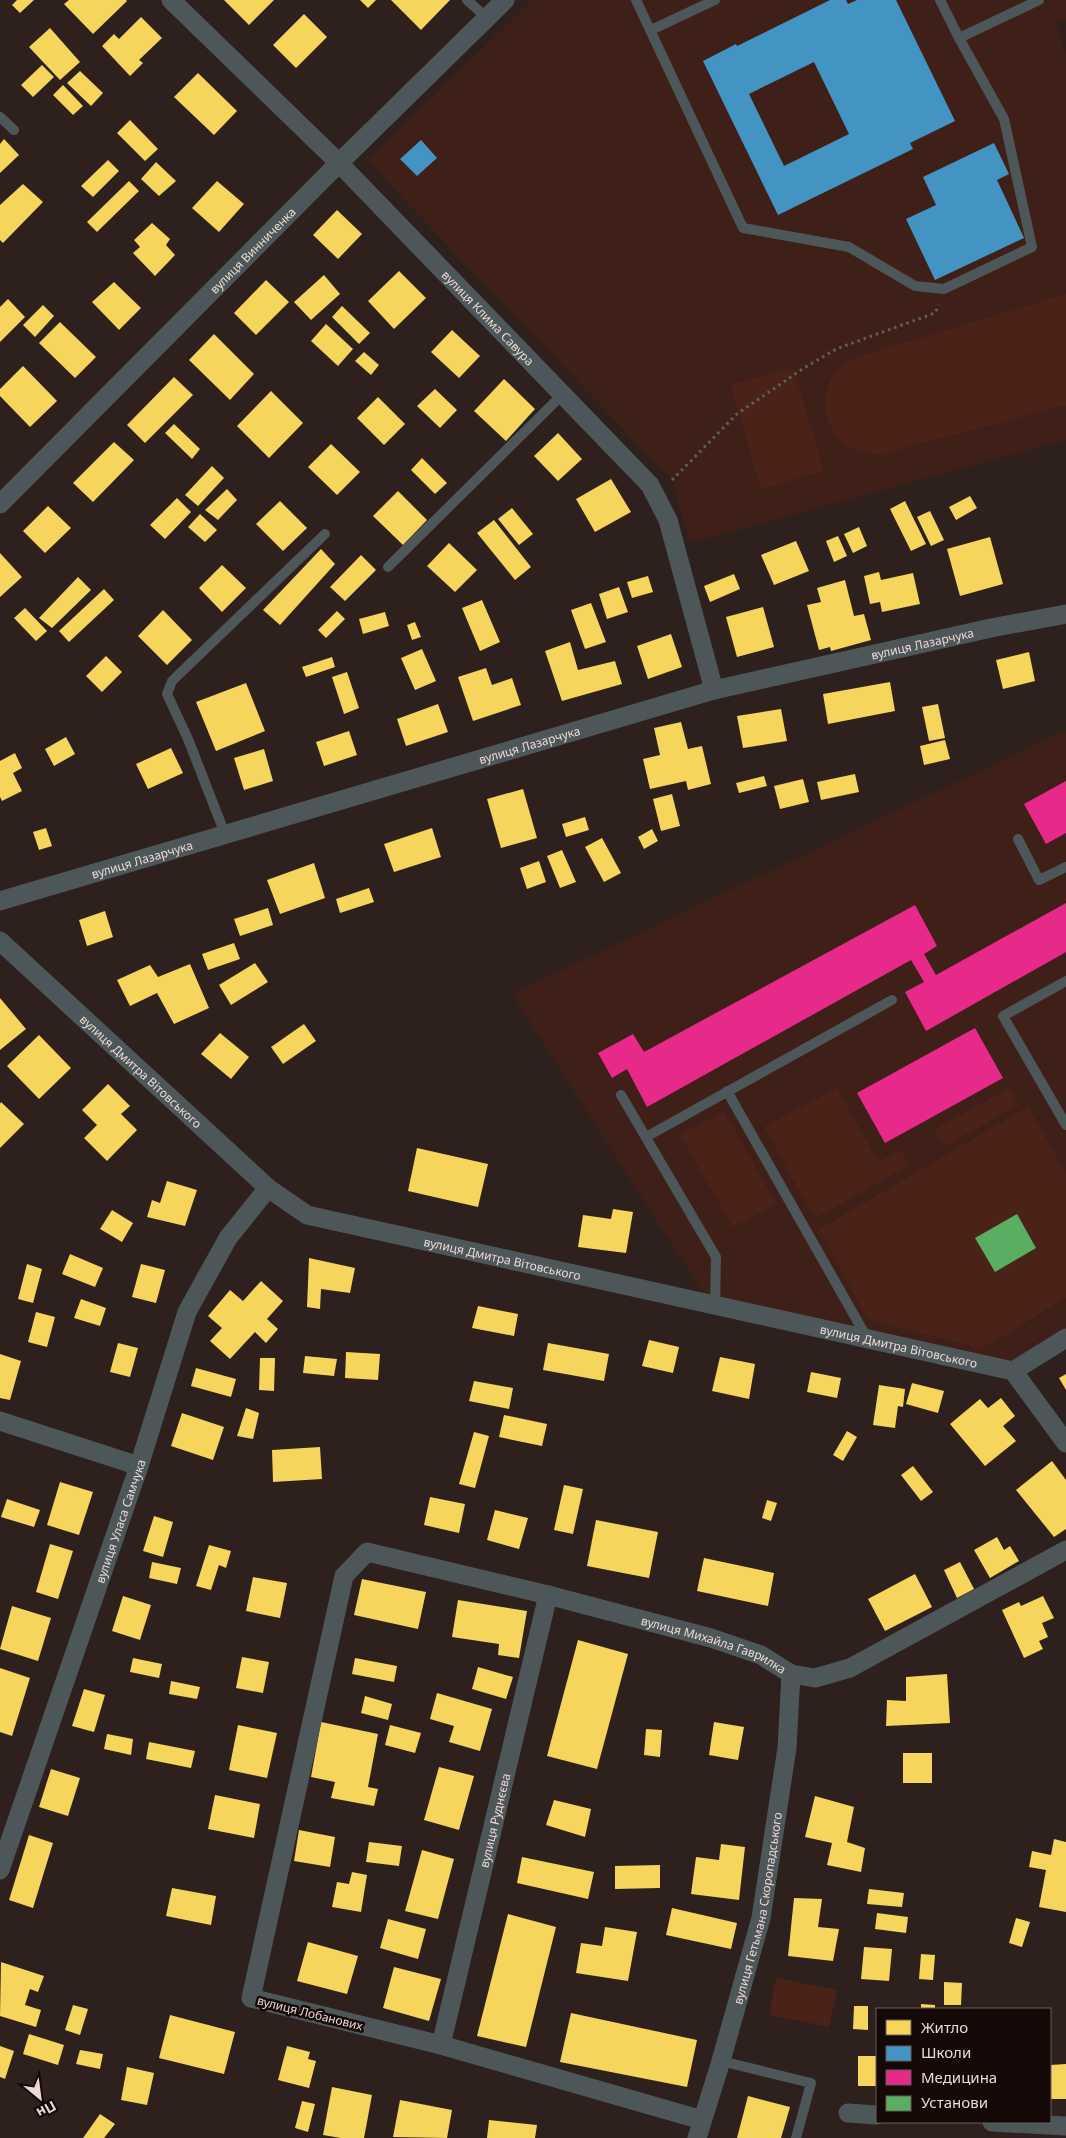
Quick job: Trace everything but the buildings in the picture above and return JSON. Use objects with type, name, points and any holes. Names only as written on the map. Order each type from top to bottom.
[{"type":"street","name":"вулиця Клима Савура","points":[[172,0],[338,163],[650,485],[668,520],[714,690]]},
{"type":"street","name":"вулиця Винниченка","points":[[0,504],[338,163],[506,0]]},
{"type":"street","name":"вулиця Лазарчука","points":[[0,901],[714,690],[991,628],[1066,614]]},
{"type":"street","name":"вулиця Дмитра Вітовського","points":[[0,942],[268,1188],[307,1215],[715,1307],[1013,1371]]},
{"type":"street","name":"вулиця Уласа Самчука","points":[[0,1870],[139,1466],[187,1312],[228,1238],[268,1188]]},
{"type":"street","points":[[1066,1338],[1013,1371],[1066,1443]]},
{"type":"street","points":[[0,1421],[139,1466]]},
{"type":"street","name":"вулиця Михайла Гаврилка","points":[[367,1552],[711,1638],[761,1655],[791,1674],[814,1678],[850,1668],[1066,1550]]},
{"type":"street","name":"вулиця Лобанових","points":[[367,1552],[344,1576],[251,1998],[440,2045],[699,2129]]},
{"type":"street","name":"вулиця Руднєєва","points":[[440,2045],[548,1596]]},
{"type":"street","name":"вулиця Гетьмана Скоропадського","points":[[699,2129],[721,2061],[761,1918],[786,1748],[791,1674]]},
{"type":"street","points":[[848,2113],[876,2115]]},
{"type":"street","points":[[1010,2123],[1066,2126]]},
{"type":"lane","points":[[467,0],[487,18]]},
{"type":"lane","points":[[636,0],[743,228],[849,247],[915,286],[944,289],[1032,247],[1004,119],[940,0]]},
{"type":"lane","points":[[651,30],[715,0]]},
{"type":"lane","points":[[959,38],[1039,0]]},
{"type":"lane","points":[[0,117],[14,130]]},
{"type":"lane","points":[[388,567],[563,394]]},
{"type":"lane","points":[[226,834],[188,739],[167,694],[172,681],[325,534]]},
{"type":"lane","points":[[1018,839],[1039,880],[1066,867]]},
{"type":"lane","points":[[1066,981],[1003,1016],[1066,1125]]},
{"type":"lane","points":[[646,1137],[892,1000]]},
{"type":"lane","points":[[727,1091],[867,1339]]},
{"type":"lane","points":[[621,1095],[716,1257],[715,1307]]},
{"type":"lane","points":[[721,2061],[811,2082],[796,2138]]},
{"type":"path","points":[[656,498],[737,414],[804,368],[836,349],[935,314],[944,289]]},
{"type":"shaded area","points":[[532,0],[995,0],[1000,3],[1005,0],[1066,0],[1066,19],[1056,24],[1066,54],[1066,440],[690,543],[672,480],[367,161]]},
{"type":"shaded area","points":[[1066,294],[1066,405],[881,454],[855,450],[848,446],[833,431],[826,412],[826,392],[835,373],[848,362],[864,355]]},
{"type":"shaded area","points":[[793,367],[824,471],[761,489],[731,385]]},
{"type":"shaded area","points":[[1066,730],[1066,1327],[1012,1362],[703,1293],[512,994]]},
{"type":"shaded area","points":[[837,1088],[878,1162],[901,1150],[910,1165],[815,1218],[764,1127]]},
{"type":"shaded area","points":[[1009,1088],[1018,1105],[943,1147],[934,1130]]},
{"type":"shaded area","points":[[1028,1107],[1066,1173],[1066,1297],[994,1342],[981,1348],[867,1319],[820,1229]]},
{"type":"shaded area","points":[[724,1111],[776,1204],[733,1227],[680,1135]]},
{"type":"shaded area","points":[[776,1978],[837,1990],[829,2027],[769,2015]]}]
